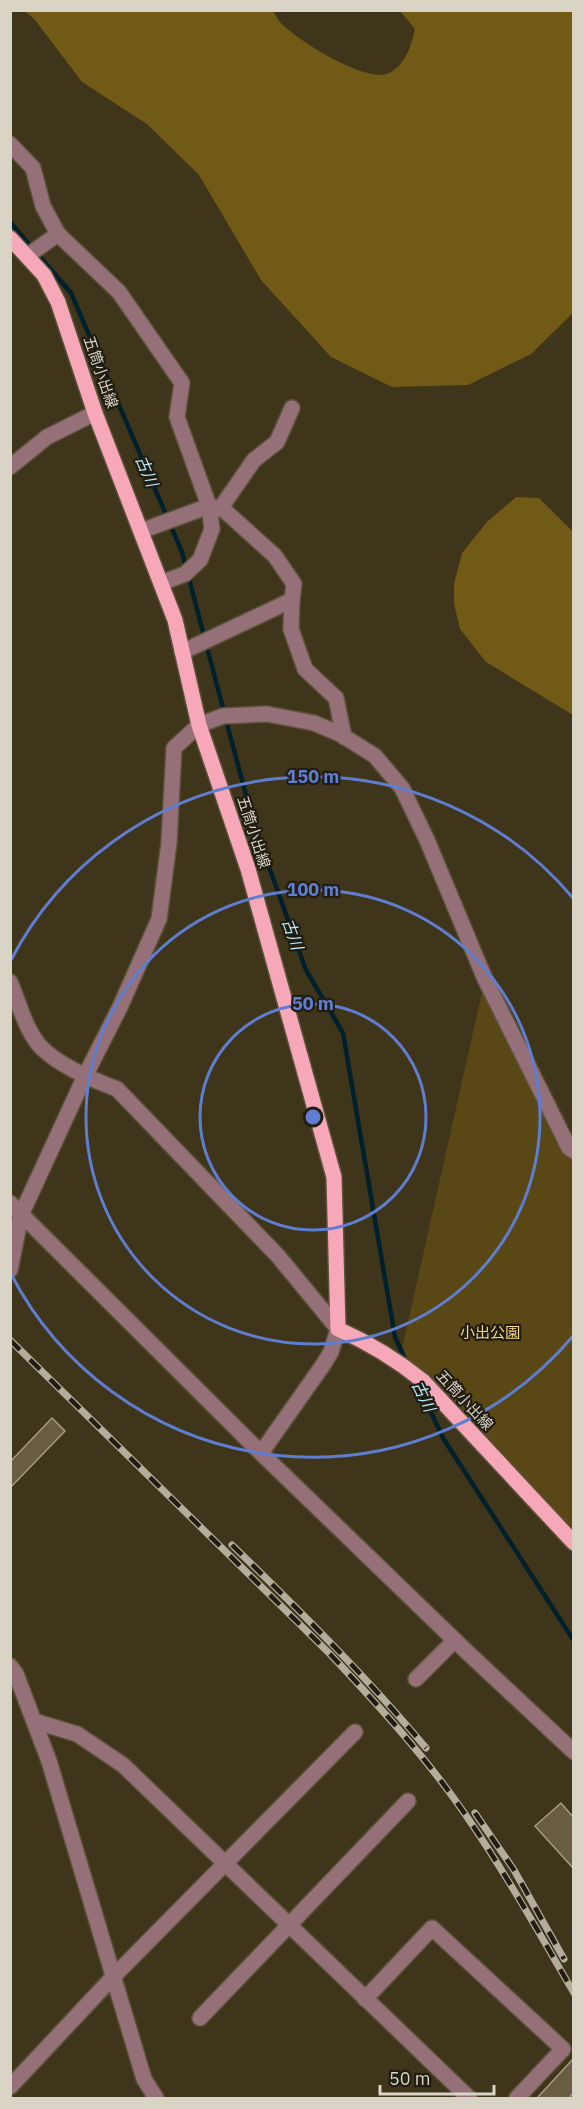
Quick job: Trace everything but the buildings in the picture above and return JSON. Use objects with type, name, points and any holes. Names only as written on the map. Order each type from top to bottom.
[{"type":"main road","name":"五筒小出線","points":[[10,238],[44,275],[58,302],[95,413],[175,620],[200,725],[248,869],[334,1177],[338,1329],[357,1337],[399,1362],[423,1381],[573,1543]]},
{"type":"street","points":[[10,144],[33,168],[43,206],[58,234],[118,292],[182,383],[177,417],[215,508],[212,529],[200,560],[185,574],[161,583]]},
{"type":"street","points":[[27,256],[58,234]]},
{"type":"street","points":[[215,508],[254,460],[277,442],[292,408]]},
{"type":"street","points":[[10,467],[47,437],[95,413]]},
{"type":"street","points":[[141,531],[215,508],[224,510],[275,556],[294,584],[291,629],[305,669],[336,698],[344,737]]},
{"type":"street","points":[[182,652],[292,600]]},
{"type":"street","points":[[10,1270],[21,1215],[85,1076],[120,1007],[159,919],[169,843],[174,748],[200,725],[223,717],[267,714],[314,723],[344,737],[375,756],[402,788],[427,840],[485,979],[573,1152]]},
{"type":"street","points":[[10,982],[34,1040],[57,1060],[85,1076],[117,1089],[278,1256],[338,1329],[331,1352],[323,1365],[261,1453]]},
{"type":"street","points":[[10,1203],[261,1453],[573,1752]]},
{"type":"street","points":[[416,1679],[454,1640]]},
{"type":"street","points":[[10,1666],[16,1674],[49,1761],[144,2079],[156,2098]]},
{"type":"street","points":[[34,1721],[77,1734],[123,1765],[469,2098]]},
{"type":"street","points":[[10,2087],[223,1863],[355,1731]]},
{"type":"street","points":[[200,2018],[288,1923],[408,1801]]},
{"type":"street","points":[[365,1999],[432,1928],[563,2049],[518,2098]]},
{"type":"green space","name":"小出公園","points":[[485,979],[573,1151],[573,1543],[399,1362]]},
{"type":"shaded area","points":[[25,11],[273,11],[284,26],[318,50],[348,66],[376,75],[393,71],[402,62],[409,49],[415,29],[400,11],[573,11],[573,313],[531,354],[468,385],[392,387],[331,357],[261,280],[199,175],[147,124],[82,82],[35,20]]},
{"type":"shaded area","points":[[516,497],[539,498],[573,532],[573,715],[486,662],[460,629],[454,604],[454,584],[462,553],[487,522]]},
{"type":"waterway","name":"古川","points":[[10,222],[71,293],[182,552],[224,712]]},
{"type":"waterway","name":"古川","points":[[226,720],[254,825],[306,970],[343,1033],[395,1337],[407,1363]]},
{"type":"waterway","name":"古川","points":[[418,1384],[443,1438],[574,1641]]},
{"type":"railway","points":[[10,1340],[330,1654],[400,1731],[434,1772],[480,1836],[574,1993]]},
{"type":"railway","points":[[232,1545],[356,1669],[426,1748]]},
{"type":"railway","points":[[475,1813],[514,1870],[564,1959]]}]
